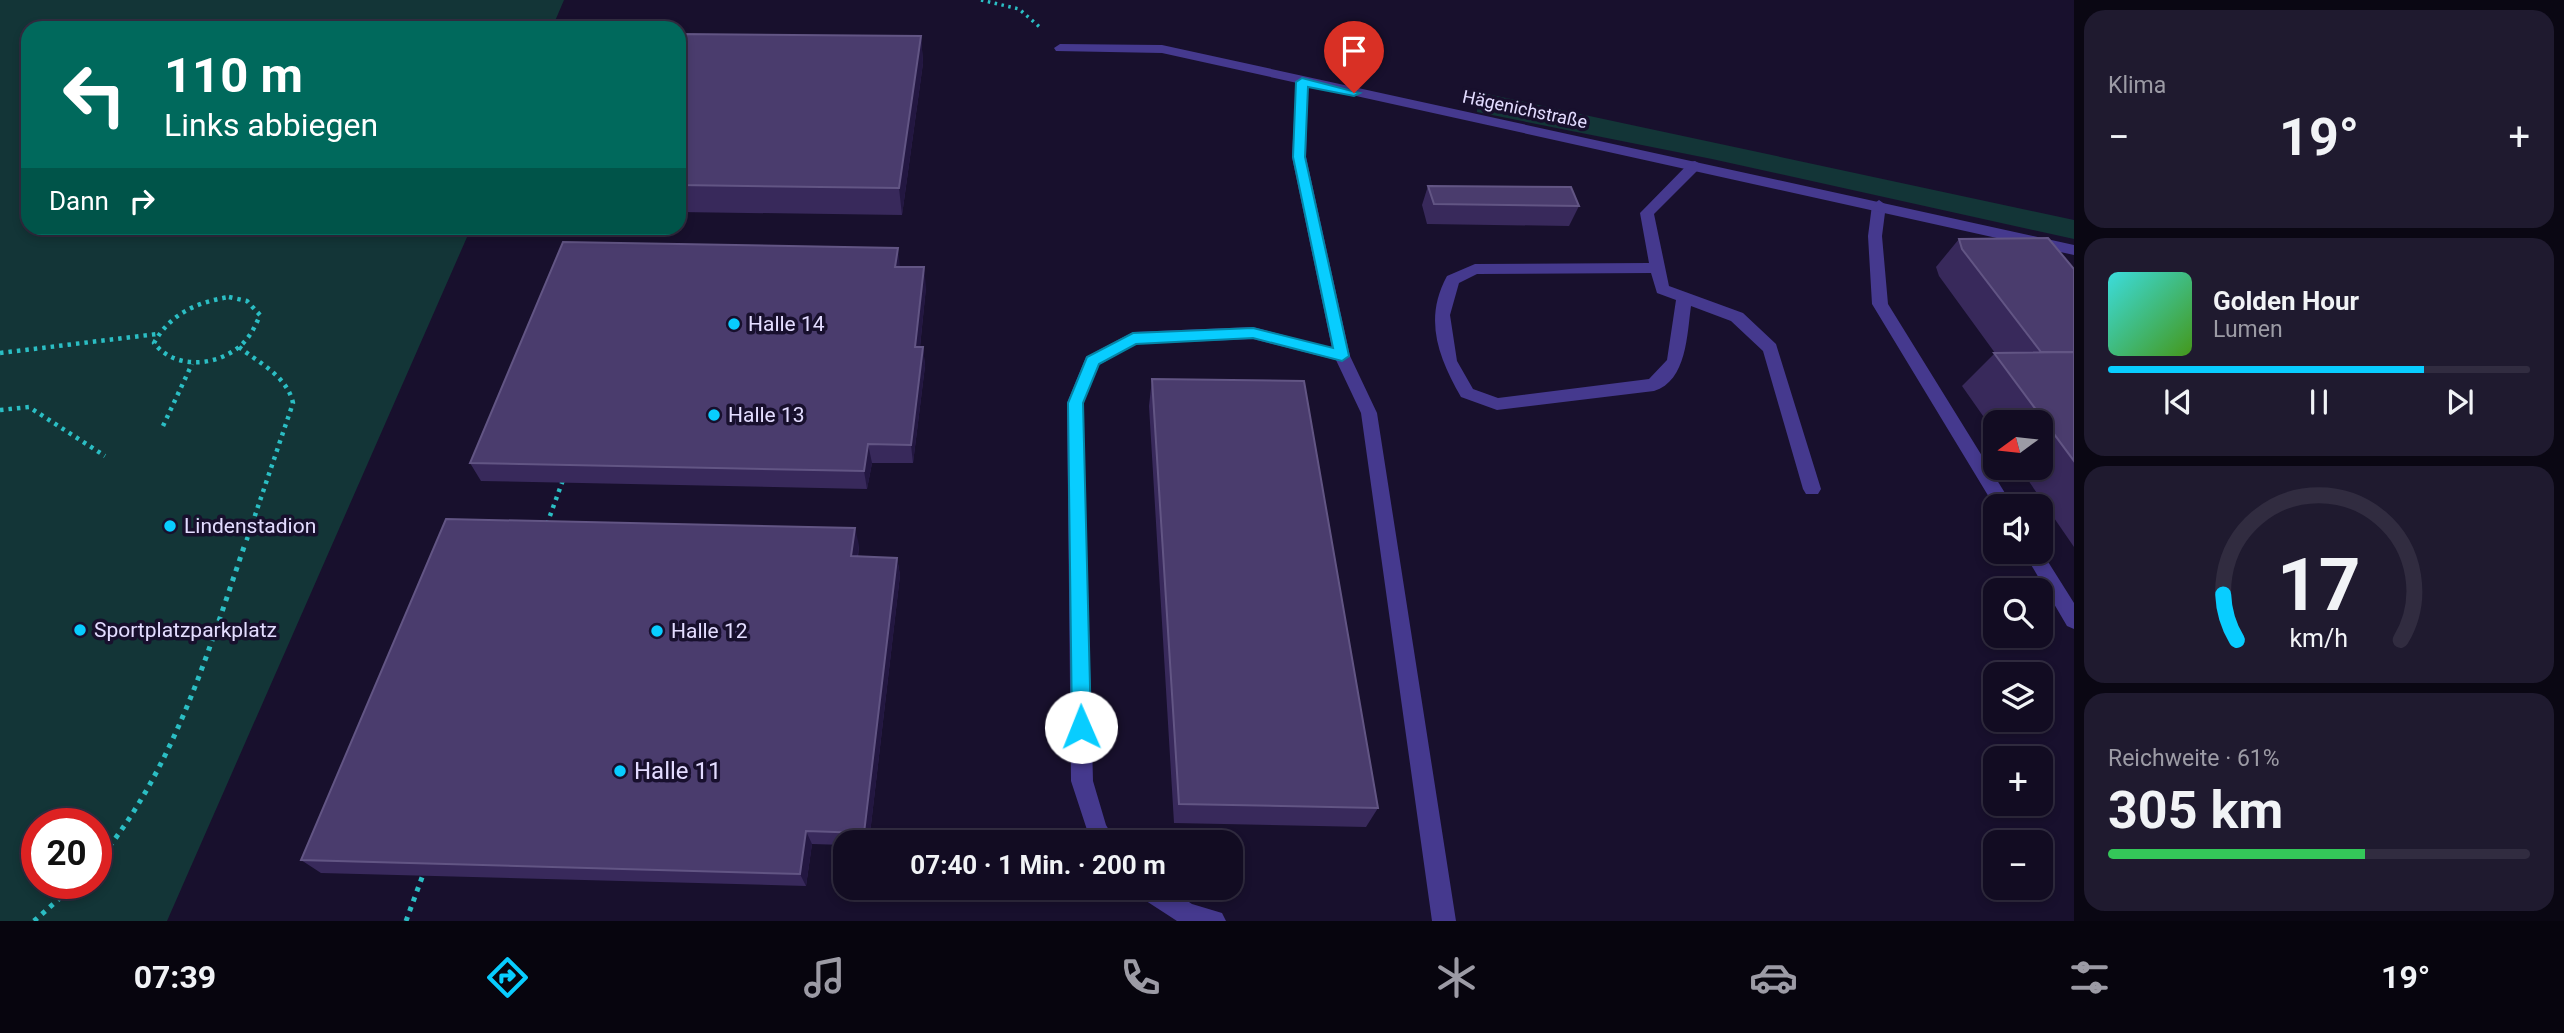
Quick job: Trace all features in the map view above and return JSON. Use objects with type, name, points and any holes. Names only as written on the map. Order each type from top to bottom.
[{"type":"street","name":"Hägenichstraße","points":[[1060,48],[1162,49],[2074,250]]},
{"type":"street","points":[[1302,82],[1299,157],[1342,356],[1369,413],[1444,921]]},
{"type":"street","points":[[1695,165],[1647,213],[1662,289],[1737,317],[1770,348],[1812,489]]},
{"type":"street","points":[[1879,205],[1875,236],[1880,304],[1997,494]]},
{"type":"street","points":[[1657,268],[1475,269],[1452,280],[1442,315],[1449,361],[1467,393],[1497,404],[1654,385],[1675,362],[1684,298]]},
{"type":"street","points":[[1097,830],[1082,780],[1075,403],[1093,361],[1133,338],[1253,333],[1342,356]]},
{"type":"street","points":[[2040,564],[2074,620]]},
{"type":"street","points":[[1165,900],[1186,914],[1214,921]]},
{"type":"path","points":[[981,0],[1019,9],[1060,48]]},
{"type":"path","points":[[220,298],[243,298],[255,306],[260,315],[239,347],[226,355],[192,364],[175,361],[158,352],[154,343],[167,323],[196,304],[220,298]]},
{"type":"path","points":[[0,353],[158,334]]},
{"type":"path","points":[[112,844],[127,826],[152,783],[182,720],[246,544],[293,403],[292,396],[281,379],[239,347]]},
{"type":"path","points":[[163,426],[192,364]]},
{"type":"path","points":[[0,410],[29,408],[106,456]]},
{"type":"path","points":[[547,526],[566,470]]},
{"type":"path","points":[[406,921],[427,863]]},
{"type":"path","points":[[34,921],[59,899]]},
{"type":"green space","name":"Lindenstadion","points":[[0,0],[564,0],[555,21],[21,21],[21,235],[468,235],[167,921],[0,921]]},
{"type":"green space","points":[[1478,92],[2074,220],[2074,239],[1712,159],[1477,112]]},
{"type":"building","points":[[686,34],[921,36],[899,188],[686,185]]},
{"type":"building","points":[[1428,186],[1571,187],[1579,206],[1434,204]]},
{"type":"building","points":[[2048,238],[2074,269],[2074,352],[2041,352],[1962,249],[1959,239]]},
{"type":"building","points":[[563,242],[898,248],[895,267],[924,267],[915,347],[923,347],[911,445],[868,444],[864,471],[470,463]]},
{"type":"building","points":[[2074,352],[2074,461],[2053,433],[2053,410],[2036,410],[1994,353]]},
{"type":"building","points":[[1152,379],[1304,381],[1378,808],[1179,804]]},
{"type":"building","points":[[446,519],[855,528],[851,556],[897,558],[864,830],[806,831],[800,874],[301,860]]},
{"type":"place","name":"Halle 14","points":[[734,324]]},
{"type":"place","name":"Halle 13","points":[[714,415]]},
{"type":"place","name":"Lindenstadion","points":[[170,526]]},
{"type":"place","name":"Sportplatzparkplatz","points":[[80,630]]},
{"type":"place","name":"Halle 12","points":[[657,631]]},
{"type":"place","name":"Halle 11","points":[[620,771]]},
{"type":"route","points":[[1081,727],[1075,403],[1093,361],[1133,338],[1253,333],[1342,356],[1299,157],[1302,82],[1354,93]]}]
